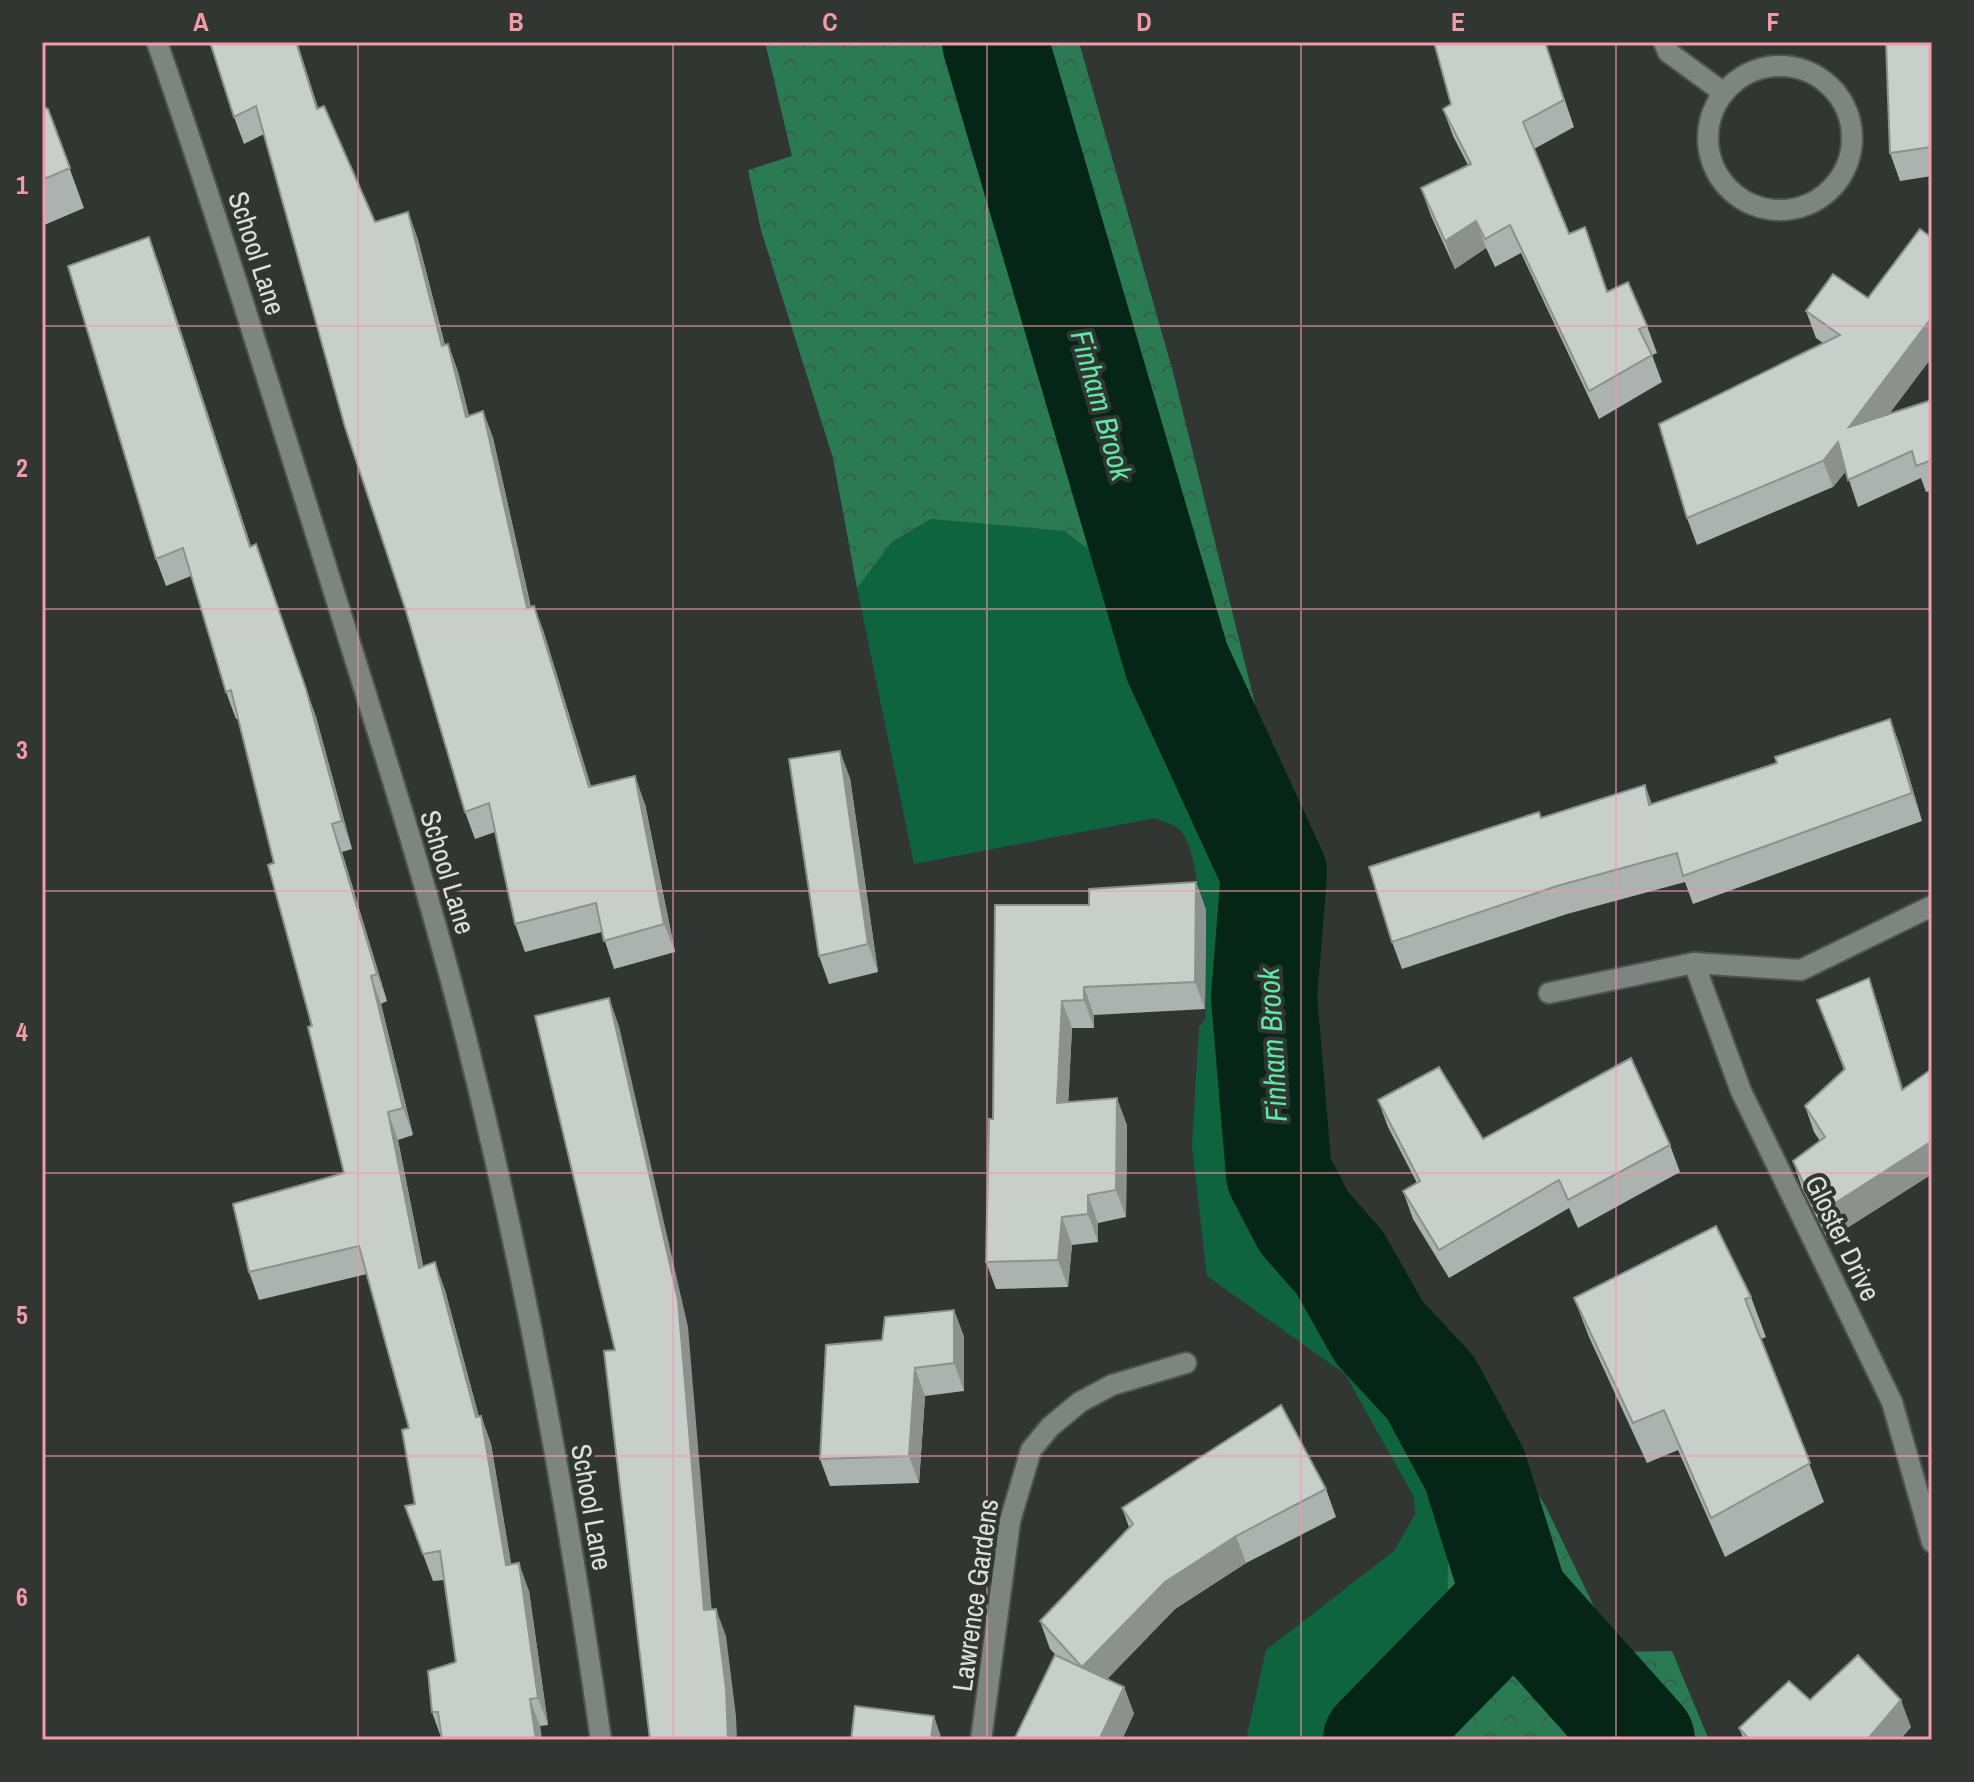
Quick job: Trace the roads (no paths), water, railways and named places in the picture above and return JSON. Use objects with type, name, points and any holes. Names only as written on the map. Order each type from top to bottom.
[{"type":"street","name":"School Lane","points":[[157,42],[259,351],[432,911],[466,1038],[540,1376],[569,1528],[601,1740]]},
{"type":"street","points":[[1664,42],[1668,52],[1724,93]]},
{"type":"street","points":[[1773,66],[1795,68],[1819,78],[1834,91],[1846,108],[1852,132],[1850,156],[1841,176],[1826,194],[1804,206],[1784,211],[1755,207],[1730,191],[1713,167],[1707,139],[1712,111],[1724,93],[1750,72],[1773,66]]},
{"type":"street","points":[[1549,993],[1694,963],[1801,970],[1932,906]]},
{"type":"street","name":"Gloster Drive","points":[[1694,963],[1741,1091],[1892,1402],[1932,1542]]},
{"type":"street","name":"Lawrence Gardens","points":[[981,1740],[1010,1521],[1031,1450],[1050,1427],[1080,1402],[1112,1385],[1186,1363]]},
{"type":"waterway","name":"Finham Brook","points":[[995,42],[1177,662],[1274,873],[1264,997],[1279,1174],[1304,1222],[1340,1263],[1379,1332],[1431,1388],[1475,1470],[1515,1598],[1642,1740]]},
{"type":"waterway","points":[[1376,1740],[1515,1598]]}]
